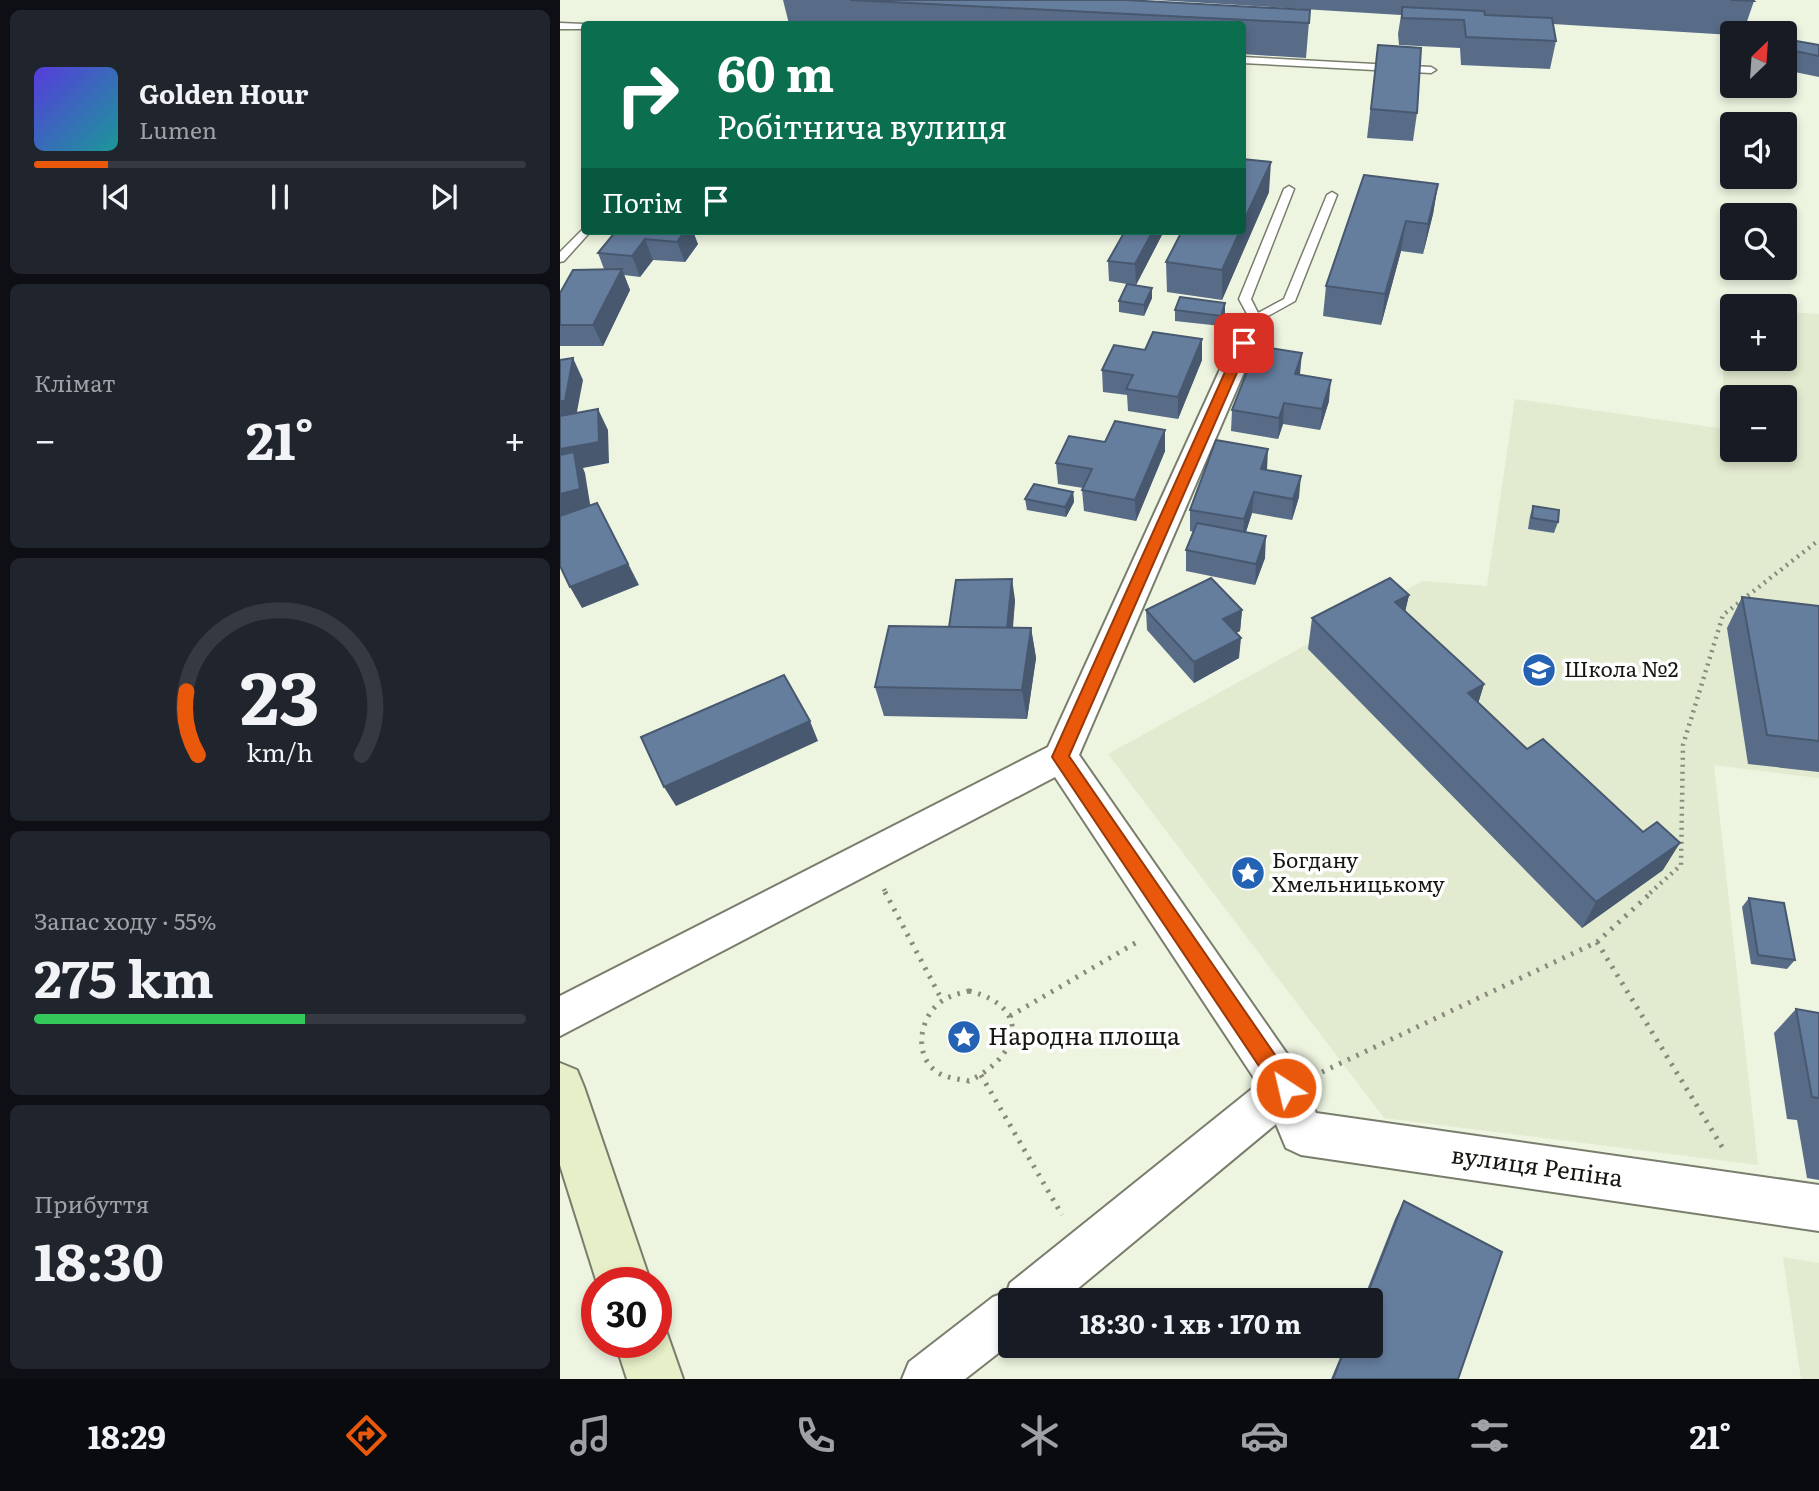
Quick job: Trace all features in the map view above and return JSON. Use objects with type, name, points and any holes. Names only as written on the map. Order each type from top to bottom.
[{"type":"street","points":[[560,1017],[1060,757],[1255,319]]},
{"type":"street","points":[[1043,1288],[1286,1088],[1060,757]]},
{"type":"street","points":[[560,1087],[619,1267]]},
{"type":"street","name":"вулиця Репіна","points":[[1286,1088],[1301,1133],[1819,1208]]},
{"type":"street","points":[[926,1379],[998,1323]]},
{"type":"street","points":[[648,1358],[655,1379]]},
{"type":"lane","points":[[560,26],[581,27]]},
{"type":"lane","points":[[1246,60],[1431,69]]},
{"type":"lane","points":[[1289,190],[1245,299],[1255,319],[1289,301],[1332,195]]},
{"type":"lane","points":[[560,258],[582,235]]},
{"type":"path","points":[[1286,1088],[1597,942],[1681,865],[1683,745],[1723,615],[1819,540]]},
{"type":"path","points":[[867,857],[942,1000]]},
{"type":"path","points":[[1010,1016],[1171,922]]},
{"type":"path","points":[[1597,942],[1753,1198]]},
{"type":"path","points":[[969,991],[982,993],[994,997],[1010,1016],[1012,1029],[1007,1049],[994,1067],[969,1081],[937,1072],[927,1061],[921,1048],[921,1033],[933,1008],[942,1000],[969,991]]},
{"type":"path","points":[[981,1075],[1086,1255]]},
{"type":"shaded area","name":"Школа №2","points":[[1797,313],[1819,314],[1819,778],[1714,765],[1758,1165],[1384,1118],[1108,754],[1422,581],[1487,586],[1515,399],[1720,428],[1720,462],[1797,462],[1797,385],[1724,385],[1723,371],[1797,371]]},
{"type":"shaded area","points":[[1783,1257],[1819,1263],[1819,1379],[1801,1379]]},
{"type":"building","points":[[850,0],[1126,0],[1310,10],[1309,23]]},
{"type":"building","points":[[1402,7],[1552,18],[1556,41],[1466,37],[1464,20],[1402,18]]},
{"type":"building","points":[[1797,41],[1819,45],[1819,56],[1797,51]]},
{"type":"building","points":[[1378,45],[1421,48],[1417,113],[1371,109]]},
{"type":"building","points":[[1246,159],[1271,162],[1246,216]]},
{"type":"building","points":[[1364,175],[1438,184],[1428,224],[1406,221],[1385,294],[1326,286]]},
{"type":"building","points":[[613,235],[682,235],[677,242],[645,239],[632,256],[598,253]]},
{"type":"building","points":[[1123,235],[1151,235],[1135,264],[1108,261]]},
{"type":"building","points":[[1180,235],[1238,235],[1222,270],[1166,262]]},
{"type":"building","points":[[622,269],[593,325],[560,325],[560,293],[573,270]]},
{"type":"building","points":[[1127,284],[1152,288],[1144,305],[1119,301]]},
{"type":"building","points":[[1180,297],[1225,303],[1221,316],[1175,310]]},
{"type":"building","points":[[1153,332],[1202,339],[1178,397],[1126,389],[1133,375],[1102,370],[1114,345],[1145,350]]},
{"type":"building","points":[[1257,346],[1302,353],[1295,374],[1331,380],[1322,409],[1284,403],[1279,418],[1232,410]]},
{"type":"building","points":[[573,358],[565,401],[560,401],[560,360]]},
{"type":"building","points":[[598,409],[599,442],[560,449],[560,416]]},
{"type":"building","points":[[1115,421],[1165,430],[1135,500],[1082,490],[1092,469],[1056,463],[1069,436],[1105,442]]},
{"type":"building","points":[[1216,440],[1268,449],[1261,469],[1301,476],[1293,499],[1254,492],[1244,519],[1190,510]]},
{"type":"building","points":[[574,452],[580,489],[560,494],[560,455]]},
{"type":"building","points":[[1034,484],[1073,492],[1065,507],[1025,499]]},
{"type":"building","points":[[597,503],[628,564],[570,587],[560,566],[560,516]]},
{"type":"building","points":[[1533,506],[1559,510],[1558,522],[1532,518]]},
{"type":"building","points":[[1197,523],[1266,536],[1256,564],[1186,550]]},
{"type":"building","points":[[1211,578],[1242,610],[1223,619],[1241,638],[1194,662],[1146,610]]},
{"type":"building","points":[[1390,578],[1409,595],[1395,602],[1484,684],[1468,693],[1527,749],[1543,739],[1643,832],[1657,822],[1680,843],[1596,902],[1312,618]]},
{"type":"building","points":[[1012,579],[1007,628],[949,627],[956,580]]},
{"type":"building","points":[[1742,597],[1819,606],[1819,741],[1767,735]]},
{"type":"building","points":[[889,626],[1031,628],[1022,690],[875,687]]},
{"type":"building","points":[[784,675],[810,721],[664,787],[641,737]]},
{"type":"building","points":[[1749,898],[1784,903],[1795,960],[1758,955]]},
{"type":"building","points":[[1796,1009],[1819,1013],[1819,1098],[1812,1097]]},
{"type":"building","points":[[1404,1201],[1502,1252],[1458,1379],[1333,1379],[1341,1358],[1383,1358],[1383,1288],[1370,1288]]},
{"type":"place","name":"Школа №2","points":[[1539,670]]},
{"type":"place","name":"Богдану Хмельницькому","points":[[1248,873]]},
{"type":"place","name":"Народна площа","points":[[964,1037]]},
{"type":"route","points":[[1244,343],[1060,757],[1286,1088]]}]
